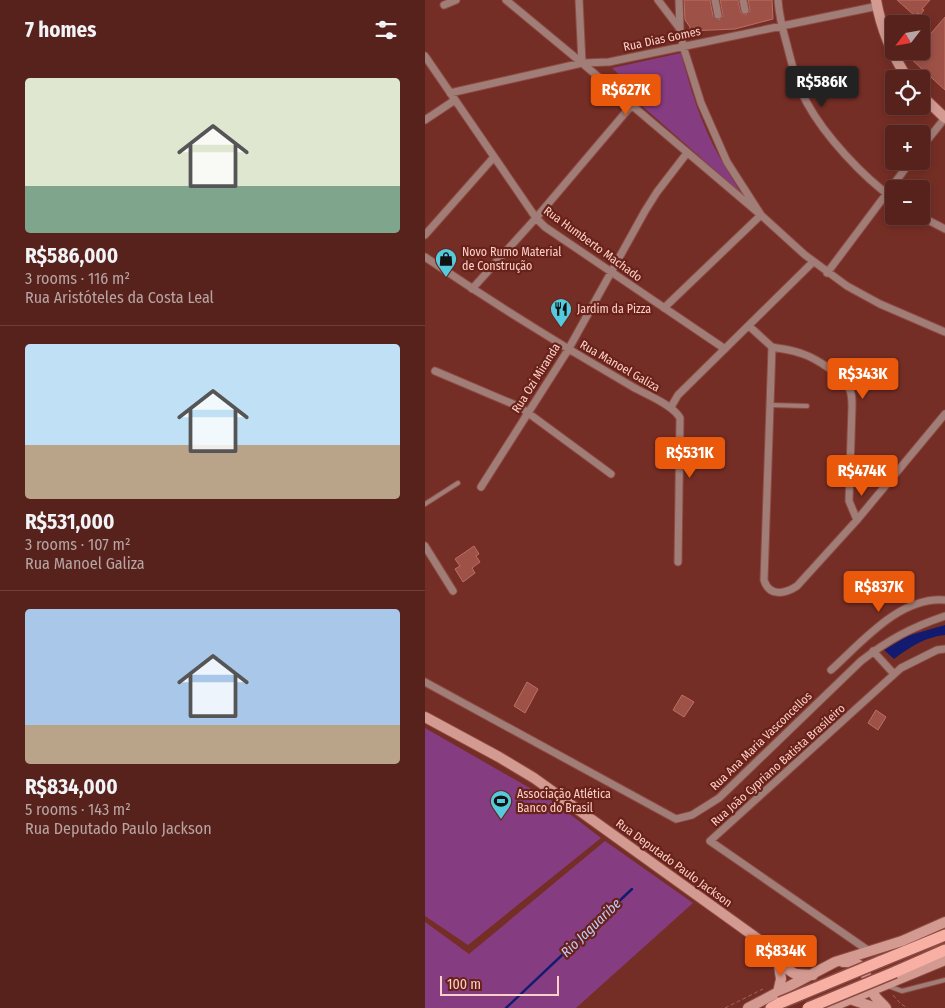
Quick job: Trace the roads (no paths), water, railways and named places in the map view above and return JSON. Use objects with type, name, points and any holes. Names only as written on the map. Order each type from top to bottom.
[{"type":"main road","points":[[877,3],[890,47],[903,70]]},
{"type":"main road","points":[[930,104],[945,118]]},
{"type":"main road","name":"Rua Deputado Paulo Jackson","points":[[425,717],[518,768],[640,853],[762,942],[777,956],[787,970],[795,974],[813,975]]},
{"type":"main road","points":[[776,1001],[793,985],[835,962],[902,941],[945,922]]},
{"type":"main road","points":[[748,1008],[776,1001],[945,935]]},
{"type":"main road","points":[[808,1008],[892,982],[945,950]]},
{"type":"main road","points":[[776,1001],[781,979],[777,956]]},
{"type":"main road","name":"Rua Deputado Paulo Jackson","points":[[777,956],[803,1003],[808,1008]]},
{"type":"main road","points":[[829,1008],[945,960]]},
{"type":"main road","points":[[835,962],[848,962],[860,965],[867,974],[873,995],[886,1008]]},
{"type":"main road","points":[[890,1008],[886,994],[892,982]]},
{"type":"main road","points":[[850,999],[876,1008]]},
{"type":"street","points":[[444,5],[456,0]]},
{"type":"street","points":[[506,0],[582,62],[827,273],[880,304],[945,332]]},
{"type":"street","points":[[579,0],[582,62]]},
{"type":"street","points":[[658,0],[680,29]]},
{"type":"street","points":[[679,0],[680,29],[683,46],[701,103],[713,134],[727,162],[761,215]]},
{"type":"street","points":[[715,0],[718,15]]},
{"type":"street","points":[[743,0],[745,10]]},
{"type":"street","points":[[778,0],[782,26],[799,85],[810,108],[831,138],[885,192]]},
{"type":"street","name":"Rua Dias Gomes","points":[[451,93],[582,62],[609,62],[782,26],[877,3]]},
{"type":"street","name":"Rua Humberto Machado","points":[[425,56],[536,218],[725,349]]},
{"type":"street","points":[[425,120],[455,100]]},
{"type":"street","points":[[472,289],[536,218],[631,106]]},
{"type":"street","points":[[930,137],[945,118]]},
{"type":"street","name":"Rua Ozi Miranda","points":[[481,487],[568,350],[657,192],[687,154]]},
{"type":"street","points":[[425,236],[494,156]]},
{"type":"street","points":[[896,180],[904,170]]},
{"type":"street","points":[[827,273],[885,194]]},
{"type":"street","points":[[664,308],[761,215]]},
{"type":"street","points":[[930,221],[945,229]]},
{"type":"street","name":"Rua Manoel Galiza","points":[[425,257],[568,350],[655,400],[671,407]]},
{"type":"street","points":[[678,562],[680,418],[671,407],[678,395],[813,262]]},
{"type":"street","points":[[749,326],[771,347],[810,357],[840,377],[851,392],[849,501],[857,520]]},
{"type":"street","points":[[771,347],[764,580],[770,591],[783,593],[797,586],[942,423],[945,414]]},
{"type":"street","points":[[435,370],[512,403],[529,413],[611,474]]},
{"type":"street","points":[[425,546],[453,591]]},
{"type":"street","points":[[831,670],[894,615],[920,602],[935,599],[945,600]]},
{"type":"street","name":"Rua Ana Maria Vasconcellos","points":[[425,682],[676,819],[692,816],[719,798],[861,661],[904,631],[945,616]]},
{"type":"street","name":"Rua João Cypriano Batista Brasileiro","points":[[869,951],[710,841],[893,673],[930,654],[945,649]]},
{"type":"street","points":[[874,652],[893,673]]},
{"type":"lane","points":[[770,405],[807,406]]},
{"type":"lane","points":[[425,504],[458,483]]},
{"type":"lane","points":[[892,982],[902,991],[945,980]]},
{"type":"waterway","name":"Rio Jaguaribe","points":[[506,1008],[632,889]]},
{"type":"place","name":"Novo Rumo Material de Construção","points":[[446,278]]},
{"type":"place","name":"Jardim da Pizza","points":[[561,328]]},
{"type":"place","name":"Associação Atlética Banco do Brasil","points":[[501,820]]}]
